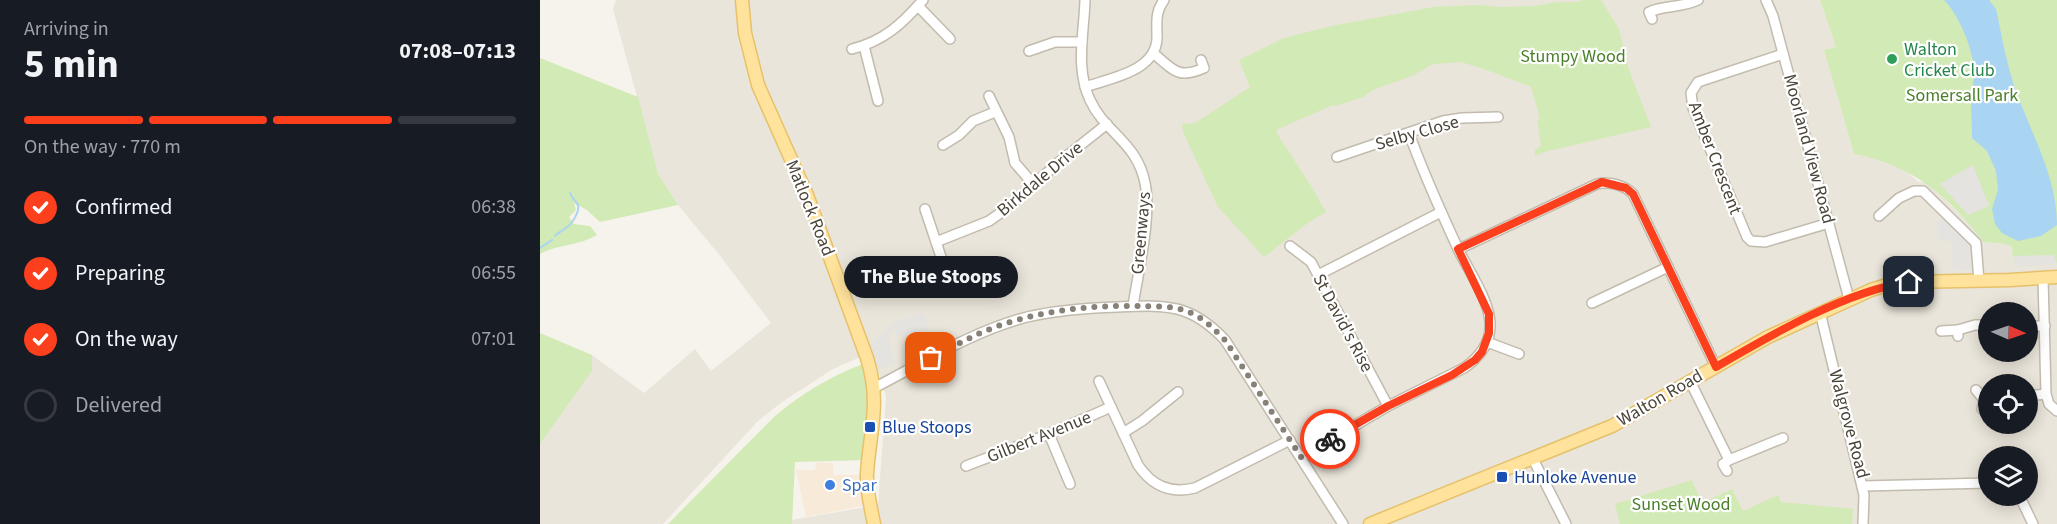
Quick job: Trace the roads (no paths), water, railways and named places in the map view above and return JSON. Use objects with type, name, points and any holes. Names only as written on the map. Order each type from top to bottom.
[{"type":"main road","name":"Matlock Road","points":[[742,0],[745,33],[758,85],[807,195],[867,358],[874,388],[874,426],[867,476],[874,524]]},
{"type":"main road","name":"Walton Road","points":[[1370,524],[1612,426],[1768,337],[1849,299],[1890,284],[2057,277]]},
{"type":"street","name":"Greenways","points":[[1085,0],[1082,42],[1082,73],[1085,87],[1090,101],[1131,150],[1141,167],[1145,182],[1147,210],[1133,306]]},
{"type":"street","points":[[1085,87],[1139,68],[1153,53],[1158,43],[1156,19],[1159,7],[1164,0]]},
{"type":"street","points":[[1652,19],[1649,12],[1656,9],[1683,6],[1698,0]]},
{"type":"street","name":"Moorland View Road","points":[[1767,0],[1849,299]]},
{"type":"street","points":[[852,49],[864,46],[890,33],[921,3],[946,39]]},
{"type":"street","points":[[1037,51],[1055,42],[1082,42]]},
{"type":"street","points":[[864,46],[879,87],[878,101]]},
{"type":"street","points":[[1153,53],[1175,72],[1181,74],[1193,73],[1206,64]]},
{"type":"street","name":"Amber Crescent","points":[[1783,54],[1698,82],[1691,93],[1693,108],[1747,237],[1751,241],[1765,242],[1829,223]]},
{"type":"street","points":[[989,96],[1009,137],[1015,163],[1034,185]]},
{"type":"street","points":[[943,145],[959,135],[973,121],[995,112]]},
{"type":"street","name":"Selby Close","points":[[1336,157],[1443,122],[1462,118],[1498,117]]},
{"type":"street","name":"Birkdale Drive","points":[[936,242],[989,221],[1107,124]]},
{"type":"street","points":[[1301,457],[1388,406],[1464,368],[1475,360],[1487,342],[1489,314],[1441,212],[1409,133]]},
{"type":"street","points":[[1458,249],[1597,184],[1607,183],[1626,188],[1633,194],[1716,367]]},
{"type":"street","points":[[1880,216],[1896,195],[1923,191],[1975,240],[1978,252],[1979,281]]},
{"type":"street","points":[[925,209],[941,257]]},
{"type":"street","points":[[1318,275],[1441,212]]},
{"type":"street","name":"St David's Rise","points":[[1290,246],[1311,262],[1388,406]]},
{"type":"street","points":[[1592,303],[1668,267]]},
{"type":"street","points":[[2043,278],[2046,394],[2049,404],[2057,411]]},
{"type":"street","points":[[874,388],[975,335],[1011,322],[1058,312],[1133,306],[1182,309],[1211,326],[1225,340],[1343,524]]},
{"type":"street","name":"Walgrove Road","points":[[1820,312],[1862,486],[1978,483]]},
{"type":"street","points":[[1941,332],[1958,333],[1978,325]]},
{"type":"street","points":[[2038,326],[2045,326]]},
{"type":"street","points":[[1487,342],[1522,355]]},
{"type":"street","points":[[1099,381],[1137,465],[1145,476],[1160,487],[1188,490],[1200,486],[1290,441]]},
{"type":"street","points":[[1690,381],[1729,460]]},
{"type":"street","points":[[1123,433],[1178,392]]},
{"type":"street","points":[[2038,395],[2046,394]]},
{"type":"street","name":"Gilbert Avenue","points":[[966,466],[1111,407]]},
{"type":"street","points":[[1049,434],[1070,484]]},
{"type":"street","points":[[1727,471],[1724,464],[1729,460],[1754,454],[1783,438]]},
{"type":"street","points":[[1533,459],[1566,524]]},
{"type":"street","points":[[1862,486],[1865,504],[1863,524]]},
{"type":"street","points":[[2024,506],[2033,524]]},
{"type":"water","points":[[1944,0],[1989,0],[1996,9],[2013,84],[2049,174],[2053,191],[2057,225],[2041,236],[2018,241],[2002,233],[1995,224],[1992,209],[1998,190],[1996,171],[1987,151],[1972,138],[1971,96],[1974,73],[1971,54],[1960,24]]},
{"type":"waterway","points":[[555,236],[569,225],[577,214],[578,205],[570,193]]},
{"type":"waterway","points":[[540,248],[552,240]]},
{"type":"place","name":"Walton Cricket Club","points":[[1892,59]]},
{"type":"place","name":"The Blue Stoops","points":[[931,358]]},
{"type":"place","name":"Blue Stoops","points":[[870,427]]},
{"type":"place","name":"Hunloke Avenue","points":[[1502,477]]},
{"type":"place","name":"Spar","points":[[830,485]]},
{"type":"park label","name":"Stumpy Wood","points":[[1573,56]]},
{"type":"park label","name":"Somersall Park","points":[[1962,95]]},
{"type":"park label","name":"Sunset Wood","points":[[1681,504]]}]
